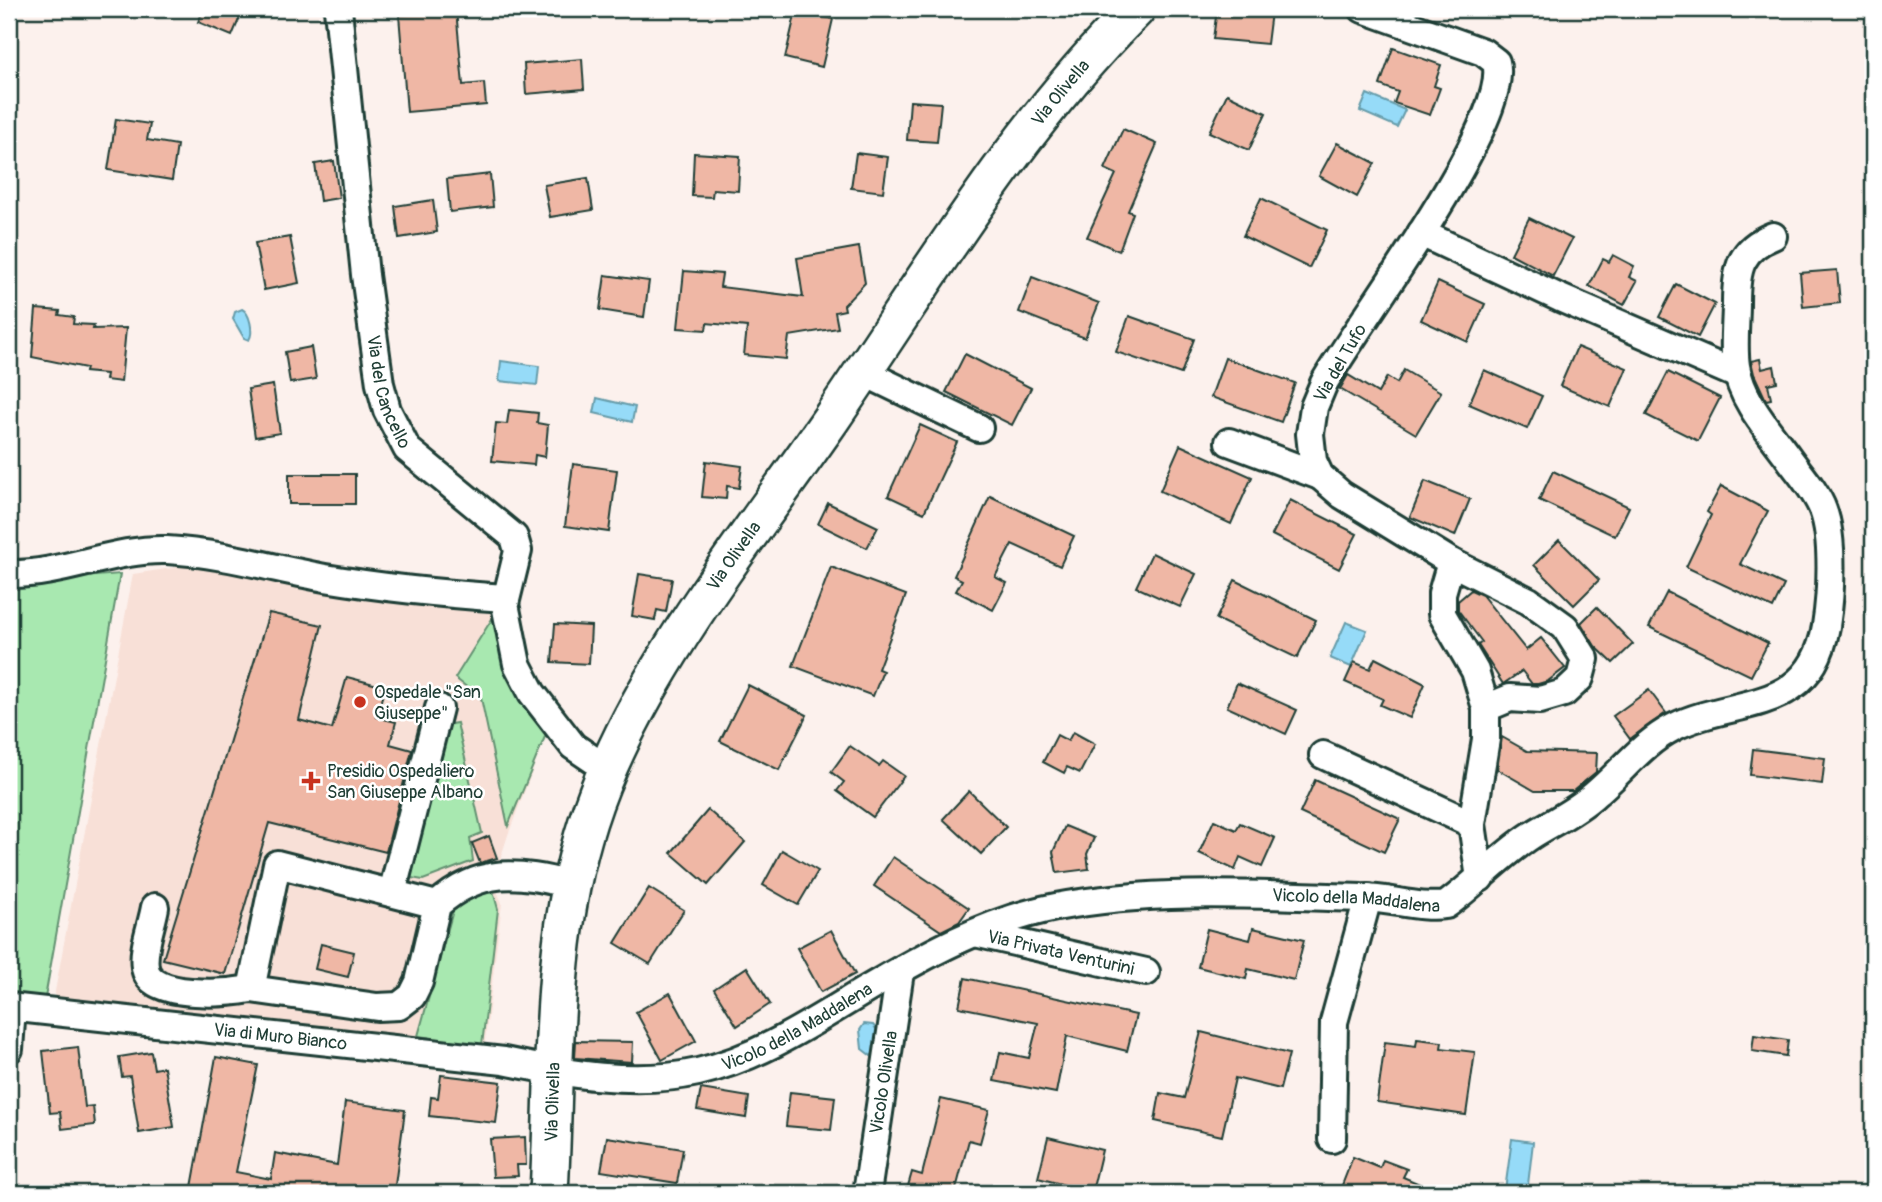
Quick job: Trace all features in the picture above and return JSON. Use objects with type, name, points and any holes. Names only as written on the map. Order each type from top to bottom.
[{"type":"main road","name":"Via Olivella","points":[[549,1193],[552,1071],[558,980],[571,885],[587,822],[607,769],[641,704],[693,619],[1025,139],[1087,62],[1136,9]]},
{"type":"street","name":"Via del Cancello","points":[[338,9],[365,275],[382,395],[391,422],[408,449],[514,537],[518,551],[505,598],[511,640],[526,684],[573,747],[607,769]]},
{"type":"street","name":"Via del Tufo","points":[[1320,476],[1313,461],[1310,433],[1320,391],[1421,233],[1474,142],[1495,89],[1498,70],[1496,62],[1483,52],[1363,9]]},
{"type":"street","points":[[1421,233],[1560,298],[1738,375]]},
{"type":"street","name":"Vicolo della Maddalena","points":[[552,1071],[637,1077],[671,1076],[712,1069],[787,1037],[900,972],[975,933],[1031,913],[1107,900],[1196,894],[1368,898],[1431,907],[1446,905],[1532,835],[1552,826],[1595,795],[1629,759],[1654,740],[1691,720],[1769,699],[1790,687],[1812,664],[1826,625],[1829,579],[1825,517],[1811,488],[1757,413],[1738,375],[1735,356],[1738,268],[1752,247],[1773,236]]},
{"type":"street","points":[[863,372],[979,428]]},
{"type":"street","points":[[1229,442],[1320,476],[1342,495],[1451,562],[1530,601],[1565,627],[1585,659],[1580,678],[1564,693],[1540,700],[1510,698],[1486,708]]},
{"type":"street","points":[[9,574],[55,570],[139,552],[166,550],[215,556],[378,587],[505,598]]},
{"type":"street","points":[[1451,562],[1442,593],[1442,614],[1475,671],[1486,708],[1486,739],[1472,824],[1480,878]]},
{"type":"street","points":[[392,893],[439,708]]},
{"type":"street","points":[[1323,755],[1472,824]]},
{"type":"street","points":[[251,989],[277,864],[437,905]]},
{"type":"street","points":[[155,907],[145,960],[146,971],[161,984],[207,994],[251,989],[377,1007],[399,1006],[412,996],[419,982],[437,905],[464,886],[492,876],[524,873],[571,885]]},
{"type":"street","points":[[1332,1139],[1334,1022],[1368,898]]},
{"type":"street","name":"Via Privata Venturini","points":[[975,933],[1146,972]]},
{"type":"street","name":"Vicolo Olivella","points":[[867,1193],[900,972]]},
{"type":"street","points":[[9,1049],[10,1007]]},
{"type":"street","name":"Via di Muro Bianco","points":[[10,1007],[504,1061],[552,1071]]},
{"type":"shaded area","name":"Presidio Ospedaliero San Giuseppe Albano","points":[[198,564],[495,614],[549,727],[493,881],[502,903],[484,1049],[418,1036],[53,1002],[133,574]]},
{"type":"green space","points":[[120,574],[45,998],[9,993],[9,583]]},
{"type":"green space","points":[[495,614],[549,727],[508,826],[481,698],[455,678]]},
{"type":"green space","points":[[457,723],[482,833],[470,838],[473,861],[423,880],[411,878],[445,725]]},
{"type":"green space","points":[[491,884],[498,909],[482,1045],[418,1036],[454,907]]},
{"type":"water","points":[[1367,94],[1405,110],[1397,127],[1360,111]]},
{"type":"water","points":[[242,309],[250,323],[249,340],[244,338],[233,319],[235,312]]},
{"type":"water","points":[[501,361],[539,366],[537,385],[499,381]]},
{"type":"water","points":[[597,398],[635,407],[632,422],[594,413]]},
{"type":"water","points":[[1346,622],[1367,630],[1351,667],[1330,658]]},
{"type":"water","points":[[864,1024],[873,1025],[879,1032],[876,1051],[871,1056],[862,1049],[860,1030]]},
{"type":"water","points":[[1512,1139],[1533,1142],[1527,1193],[1505,1190]]},
{"type":"building","points":[[204,9],[235,9],[233,14],[240,17],[232,36],[198,22]]},
{"type":"building","points":[[1217,9],[1271,12],[1267,44],[1213,39]]},
{"type":"building","points":[[456,10],[463,85],[484,83],[486,105],[407,112],[399,15]]},
{"type":"building","points":[[796,11],[833,19],[822,67],[785,58]]},
{"type":"building","points":[[1393,48],[1441,65],[1434,86],[1440,88],[1430,115],[1394,103],[1398,92],[1380,85]]},
{"type":"building","points":[[582,59],[584,89],[526,94],[524,64]]},
{"type":"building","points":[[1227,94],[1266,113],[1249,150],[1209,132]]},
{"type":"building","points":[[910,101],[941,103],[937,142],[907,140]]},
{"type":"building","points":[[116,119],[150,124],[147,140],[177,145],[172,180],[108,170]]},
{"type":"building","points":[[1123,129],[1157,144],[1128,211],[1133,213],[1119,251],[1087,237],[1116,174],[1105,169]]},
{"type":"building","points":[[1337,143],[1375,163],[1357,197],[1319,176]]},
{"type":"building","points":[[694,153],[740,156],[738,191],[713,189],[712,197],[692,196]]},
{"type":"building","points":[[856,153],[888,157],[883,192],[851,188]]},
{"type":"building","points":[[334,161],[339,198],[320,201],[315,164]]},
{"type":"building","points":[[490,174],[493,207],[450,212],[447,179]]},
{"type":"building","points":[[588,178],[593,210],[550,217],[544,185]]},
{"type":"building","points":[[1261,198],[1327,230],[1309,268],[1243,236]]},
{"type":"building","points":[[433,200],[437,232],[399,238],[395,206]]},
{"type":"building","points":[[1529,218],[1572,239],[1553,276],[1511,254]]},
{"type":"building","points":[[290,237],[299,283],[264,290],[255,243]]},
{"type":"building","points":[[859,247],[865,283],[844,305],[845,310],[835,312],[838,328],[789,336],[786,359],[744,355],[747,327],[707,323],[706,330],[678,328],[684,271],[722,274],[720,287],[803,297],[797,258]]},
{"type":"building","points":[[1613,255],[1634,266],[1629,277],[1637,281],[1624,305],[1589,286],[1603,259],[1609,262]]},
{"type":"building","points":[[1837,270],[1840,303],[1803,307],[1800,273]]},
{"type":"building","points":[[605,275],[649,281],[644,317],[600,310]]},
{"type":"building","points":[[1032,277],[1099,303],[1085,338],[1019,312]]},
{"type":"building","points":[[1438,282],[1485,304],[1468,342],[1421,320]]},
{"type":"building","points":[[1676,284],[1715,304],[1698,337],[1659,317]]},
{"type":"building","points":[[36,309],[60,311],[59,315],[74,317],[73,324],[94,325],[93,329],[126,328],[121,382],[105,380],[106,374],[85,372],[86,368],[32,357]]},
{"type":"building","points":[[1129,316],[1194,339],[1181,374],[1116,352]]},
{"type":"building","points":[[311,347],[316,379],[290,383],[285,352]]},
{"type":"building","points":[[1577,347],[1627,368],[1610,407],[1560,386]]},
{"type":"building","points":[[965,354],[1031,388],[1012,425],[946,392]]},
{"type":"building","points":[[1225,358],[1295,383],[1281,422],[1211,397]]},
{"type":"building","points":[[1760,359],[1762,369],[1774,366],[1777,382],[1768,384],[1771,399],[1766,400],[1754,374],[1751,361]]},
{"type":"building","points":[[1404,370],[1441,392],[1416,434],[1340,389],[1348,375],[1378,393],[1387,377],[1397,383]]},
{"type":"building","points":[[1484,370],[1542,396],[1527,429],[1469,404]]},
{"type":"building","points":[[1668,372],[1720,398],[1698,441],[1646,415]]},
{"type":"building","points":[[273,385],[280,433],[255,437],[248,389]]},
{"type":"building","points":[[509,410],[538,413],[537,423],[548,425],[545,457],[535,455],[534,465],[492,461],[496,423],[507,424]]},
{"type":"building","points":[[920,425],[957,442],[924,513],[888,496]]},
{"type":"building","points":[[1180,445],[1252,477],[1231,524],[1160,491]]},
{"type":"building","points":[[706,461],[742,466],[739,488],[727,486],[726,499],[702,497]]},
{"type":"building","points":[[573,464],[617,470],[609,532],[565,526]]},
{"type":"building","points":[[1553,471],[1629,507],[1615,536],[1539,500]]},
{"type":"building","points":[[289,474],[355,474],[355,504],[289,504]]},
{"type":"building","points":[[1425,481],[1470,499],[1455,536],[1410,517]]},
{"type":"building","points":[[1721,486],[1768,511],[1740,564],[1784,585],[1773,608],[1686,567],[1711,515],[1707,512]]},
{"type":"building","points":[[990,496],[1074,536],[1060,566],[1012,544],[995,577],[1007,583],[993,610],[956,591],[962,580],[954,576]]},
{"type":"building","points":[[1290,500],[1357,534],[1339,569],[1272,535]]},
{"type":"building","points":[[828,503],[878,527],[867,548],[818,524]]},
{"type":"building","points":[[1559,540],[1599,580],[1574,605],[1534,565]]},
{"type":"building","points":[[1152,553],[1196,574],[1180,607],[1136,587]]},
{"type":"building","points":[[831,567],[906,595],[878,669],[883,671],[873,696],[793,666]]},
{"type":"building","points":[[639,574],[672,579],[666,612],[657,610],[655,620],[632,616]]},
{"type":"building","points":[[1235,580],[1316,620],[1297,658],[1216,619]]},
{"type":"building","points":[[1471,590],[1482,595],[1526,650],[1541,638],[1565,668],[1548,681],[1538,684],[1532,684],[1522,671],[1503,684],[1478,645],[1482,642],[1458,610],[1458,601]]},
{"type":"building","points":[[1667,592],[1768,643],[1751,676],[1649,627]]},
{"type":"building","points":[[1597,607],[1633,644],[1613,663],[1595,646],[1581,623]]},
{"type":"building","points":[[269,613],[322,625],[299,720],[332,729],[347,677],[385,687],[376,717],[396,722],[390,744],[412,750],[386,852],[269,823],[225,974],[163,959]]},
{"type":"building","points":[[555,624],[591,626],[589,664],[552,662]]},
{"type":"building","points":[[1375,658],[1425,684],[1410,718],[1380,705],[1383,699],[1345,682],[1354,662],[1370,669]]},
{"type":"building","points":[[1237,683],[1297,710],[1286,734],[1227,707]]},
{"type":"building","points":[[748,685],[807,715],[779,770],[720,741]]},
{"type":"building","points":[[1649,690],[1666,713],[1630,739],[1613,716]]},
{"type":"building","points":[[1073,732],[1095,744],[1080,773],[1067,767],[1064,773],[1043,762],[1057,735],[1068,741]]},
{"type":"building","points":[[1502,737],[1527,751],[1597,753],[1596,772],[1573,791],[1535,791],[1497,769]]},
{"type":"building","points":[[850,746],[879,766],[883,761],[904,776],[873,817],[837,791],[844,782],[831,772]]},
{"type":"building","points":[[1753,749],[1825,758],[1822,784],[1750,775]]},
{"type":"building","points":[[1315,780],[1400,819],[1384,852],[1300,813]]},
{"type":"building","points":[[969,791],[1006,827],[981,854],[943,819]]},
{"type":"building","points":[[708,810],[745,842],[708,885],[671,853]]},
{"type":"building","points":[[1214,820],[1236,830],[1240,823],[1275,838],[1262,867],[1240,857],[1235,870],[1199,853]]},
{"type":"building","points":[[1065,826],[1094,838],[1087,854],[1089,869],[1057,873],[1053,852]]},
{"type":"building","points":[[489,836],[497,858],[480,863],[472,843]]},
{"type":"building","points":[[782,850],[818,871],[798,905],[763,885]]},
{"type":"building","points":[[893,857],[969,908],[959,922],[941,931],[874,886]]},
{"type":"building","points":[[649,888],[684,910],[650,964],[615,943]]},
{"type":"building","points":[[1253,928],[1304,940],[1294,980],[1248,969],[1246,979],[1198,967],[1207,929],[1250,940]]},
{"type":"building","points":[[831,930],[855,974],[821,992],[797,948]]},
{"type":"building","points":[[321,944],[354,952],[348,977],[315,969]]},
{"type":"building","points":[[747,967],[770,1004],[737,1026],[714,989]]},
{"type":"building","points":[[965,978],[1136,1015],[1127,1051],[1067,1036],[1056,1093],[994,1081],[1000,1052],[1029,1058],[1038,1023],[959,1007]]},
{"type":"building","points":[[670,993],[696,1041],[662,1060],[636,1012]]},
{"type":"building","points":[[1201,1032],[1289,1054],[1280,1089],[1235,1078],[1222,1136],[1155,1121],[1160,1093],[1184,1098]]},
{"type":"building","points":[[1754,1035],[1788,1040],[1786,1056],[1752,1051]]},
{"type":"building","points":[[1417,1039],[1442,1042],[1441,1048],[1475,1052],[1466,1115],[1377,1102],[1385,1042],[1416,1046]]},
{"type":"building","points":[[576,1041],[633,1042],[632,1062],[575,1058]]},
{"type":"building","points":[[78,1047],[85,1107],[93,1106],[95,1125],[62,1129],[60,1112],[50,1113],[43,1051]]},
{"type":"building","points":[[151,1052],[154,1069],[164,1067],[174,1127],[139,1133],[130,1076],[122,1077],[119,1057]]},
{"type":"building","points":[[216,1057],[258,1065],[236,1172],[271,1179],[275,1153],[337,1165],[345,1102],[405,1110],[394,1193],[221,1193],[192,1187]]},
{"type":"building","points":[[441,1075],[501,1082],[496,1123],[429,1116],[431,1097],[438,1098]]},
{"type":"building","points":[[701,1089],[749,1097],[746,1118],[697,1110]]},
{"type":"building","points":[[790,1092],[835,1097],[831,1130],[786,1126]]},
{"type":"building","points":[[941,1099],[989,1110],[980,1143],[969,1140],[955,1193],[906,1193],[912,1172],[922,1175]]},
{"type":"building","points":[[525,1137],[526,1165],[517,1165],[518,1176],[493,1177],[490,1139]]},
{"type":"building","points":[[607,1137],[683,1149],[677,1183],[601,1171]]},
{"type":"building","points":[[1048,1137],[1102,1150],[1092,1192],[1038,1178]]},
{"type":"building","points":[[1353,1157],[1380,1168],[1383,1160],[1407,1169],[1403,1177],[1441,1193],[1339,1193]]},
{"type":"place","name":"Ospedale \"San Giuseppe\"","points":[[360,702]]},
{"type":"place","name":"Presidio Ospedaliero San Giuseppe Albano","points":[[311,781]]}]
